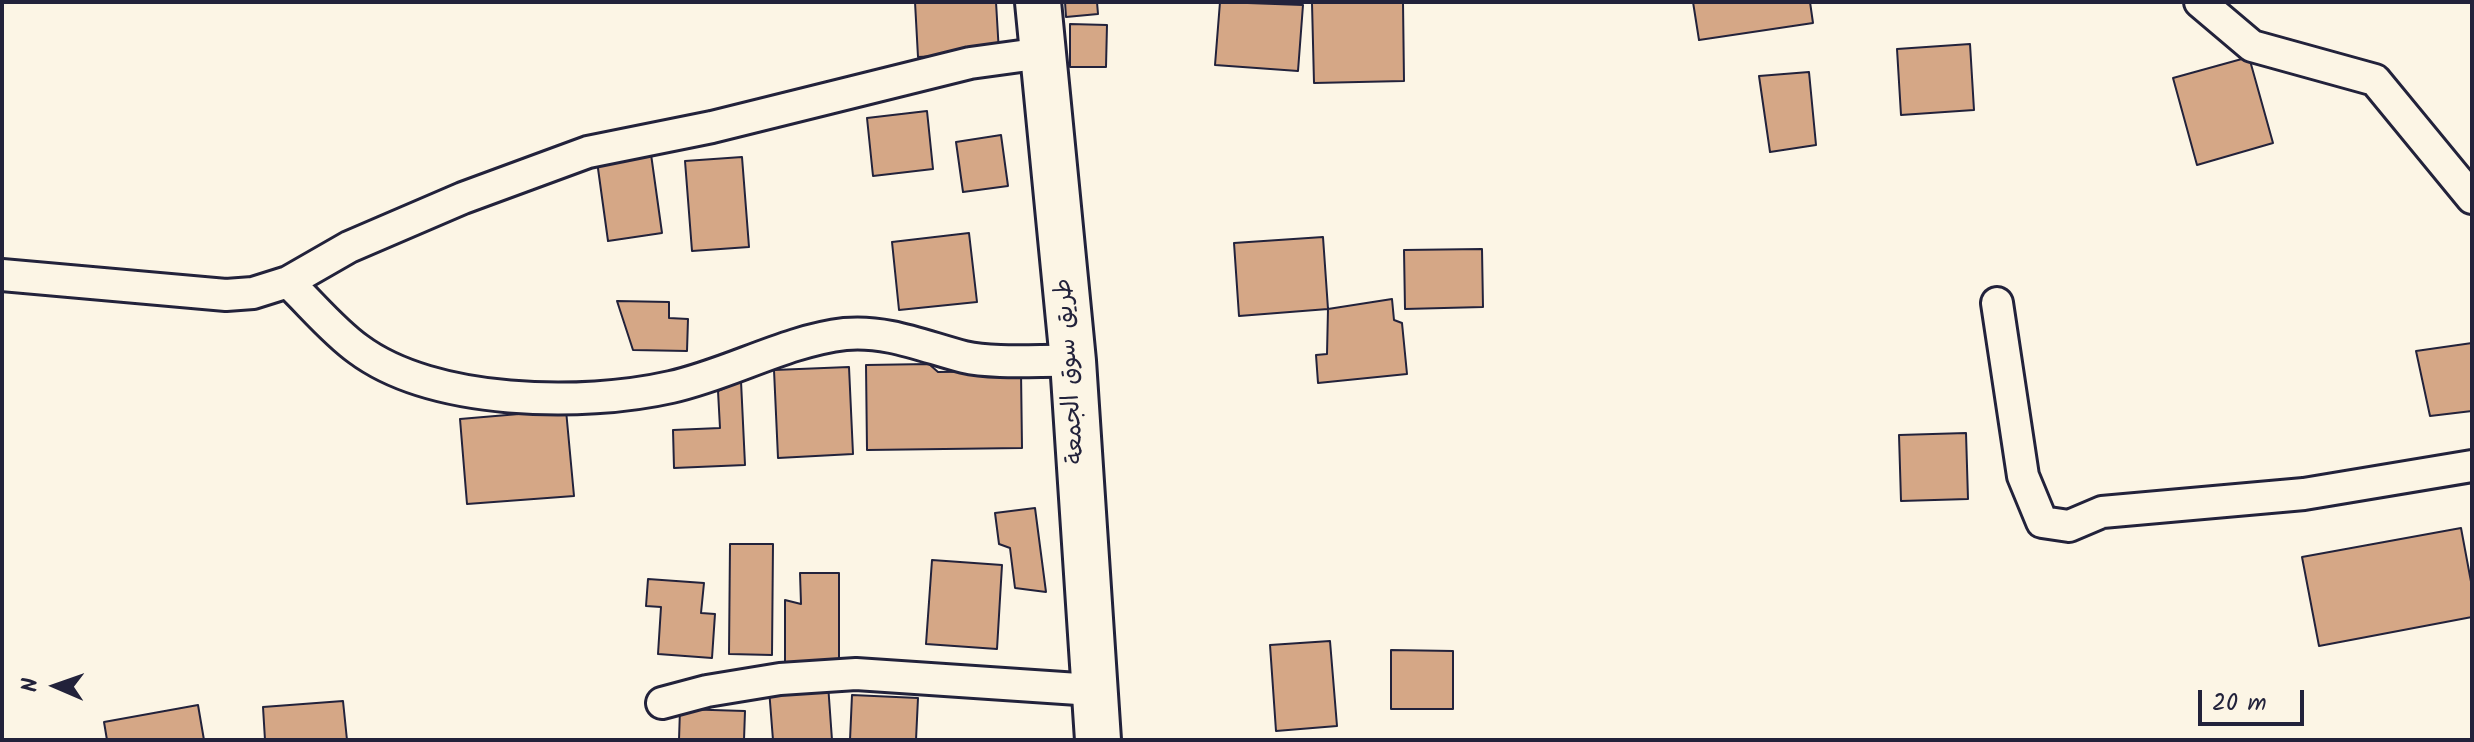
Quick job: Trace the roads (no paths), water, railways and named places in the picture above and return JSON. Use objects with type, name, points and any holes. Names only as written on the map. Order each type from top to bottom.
[{"type":"main road","name":"طريق سوق الجمعة","points":[[1038,2],[1073,361],[1098,740]]},
{"type":"street","points":[[2200,2],[2201,6],[2252,46],[2375,80],[2472,198]]},
{"type":"street","points":[[2,275],[226,295],[253,293],[288,282],[377,234],[463,198],[588,152],[712,127],[970,63],[1043,53]]},
{"type":"street","points":[[288,282],[357,349],[389,368],[460,391],[525,397],[612,397],[672,387],[816,339],[863,333],[884,335],[965,358],[1073,361]]},
{"type":"street","points":[[1997,303],[2023,476],[2042,522],[2069,526],[2102,512],[2304,494],[2472,466]]},
{"type":"street","points":[[662,703],[707,691],[780,679],[856,674],[1093,690]]}]
